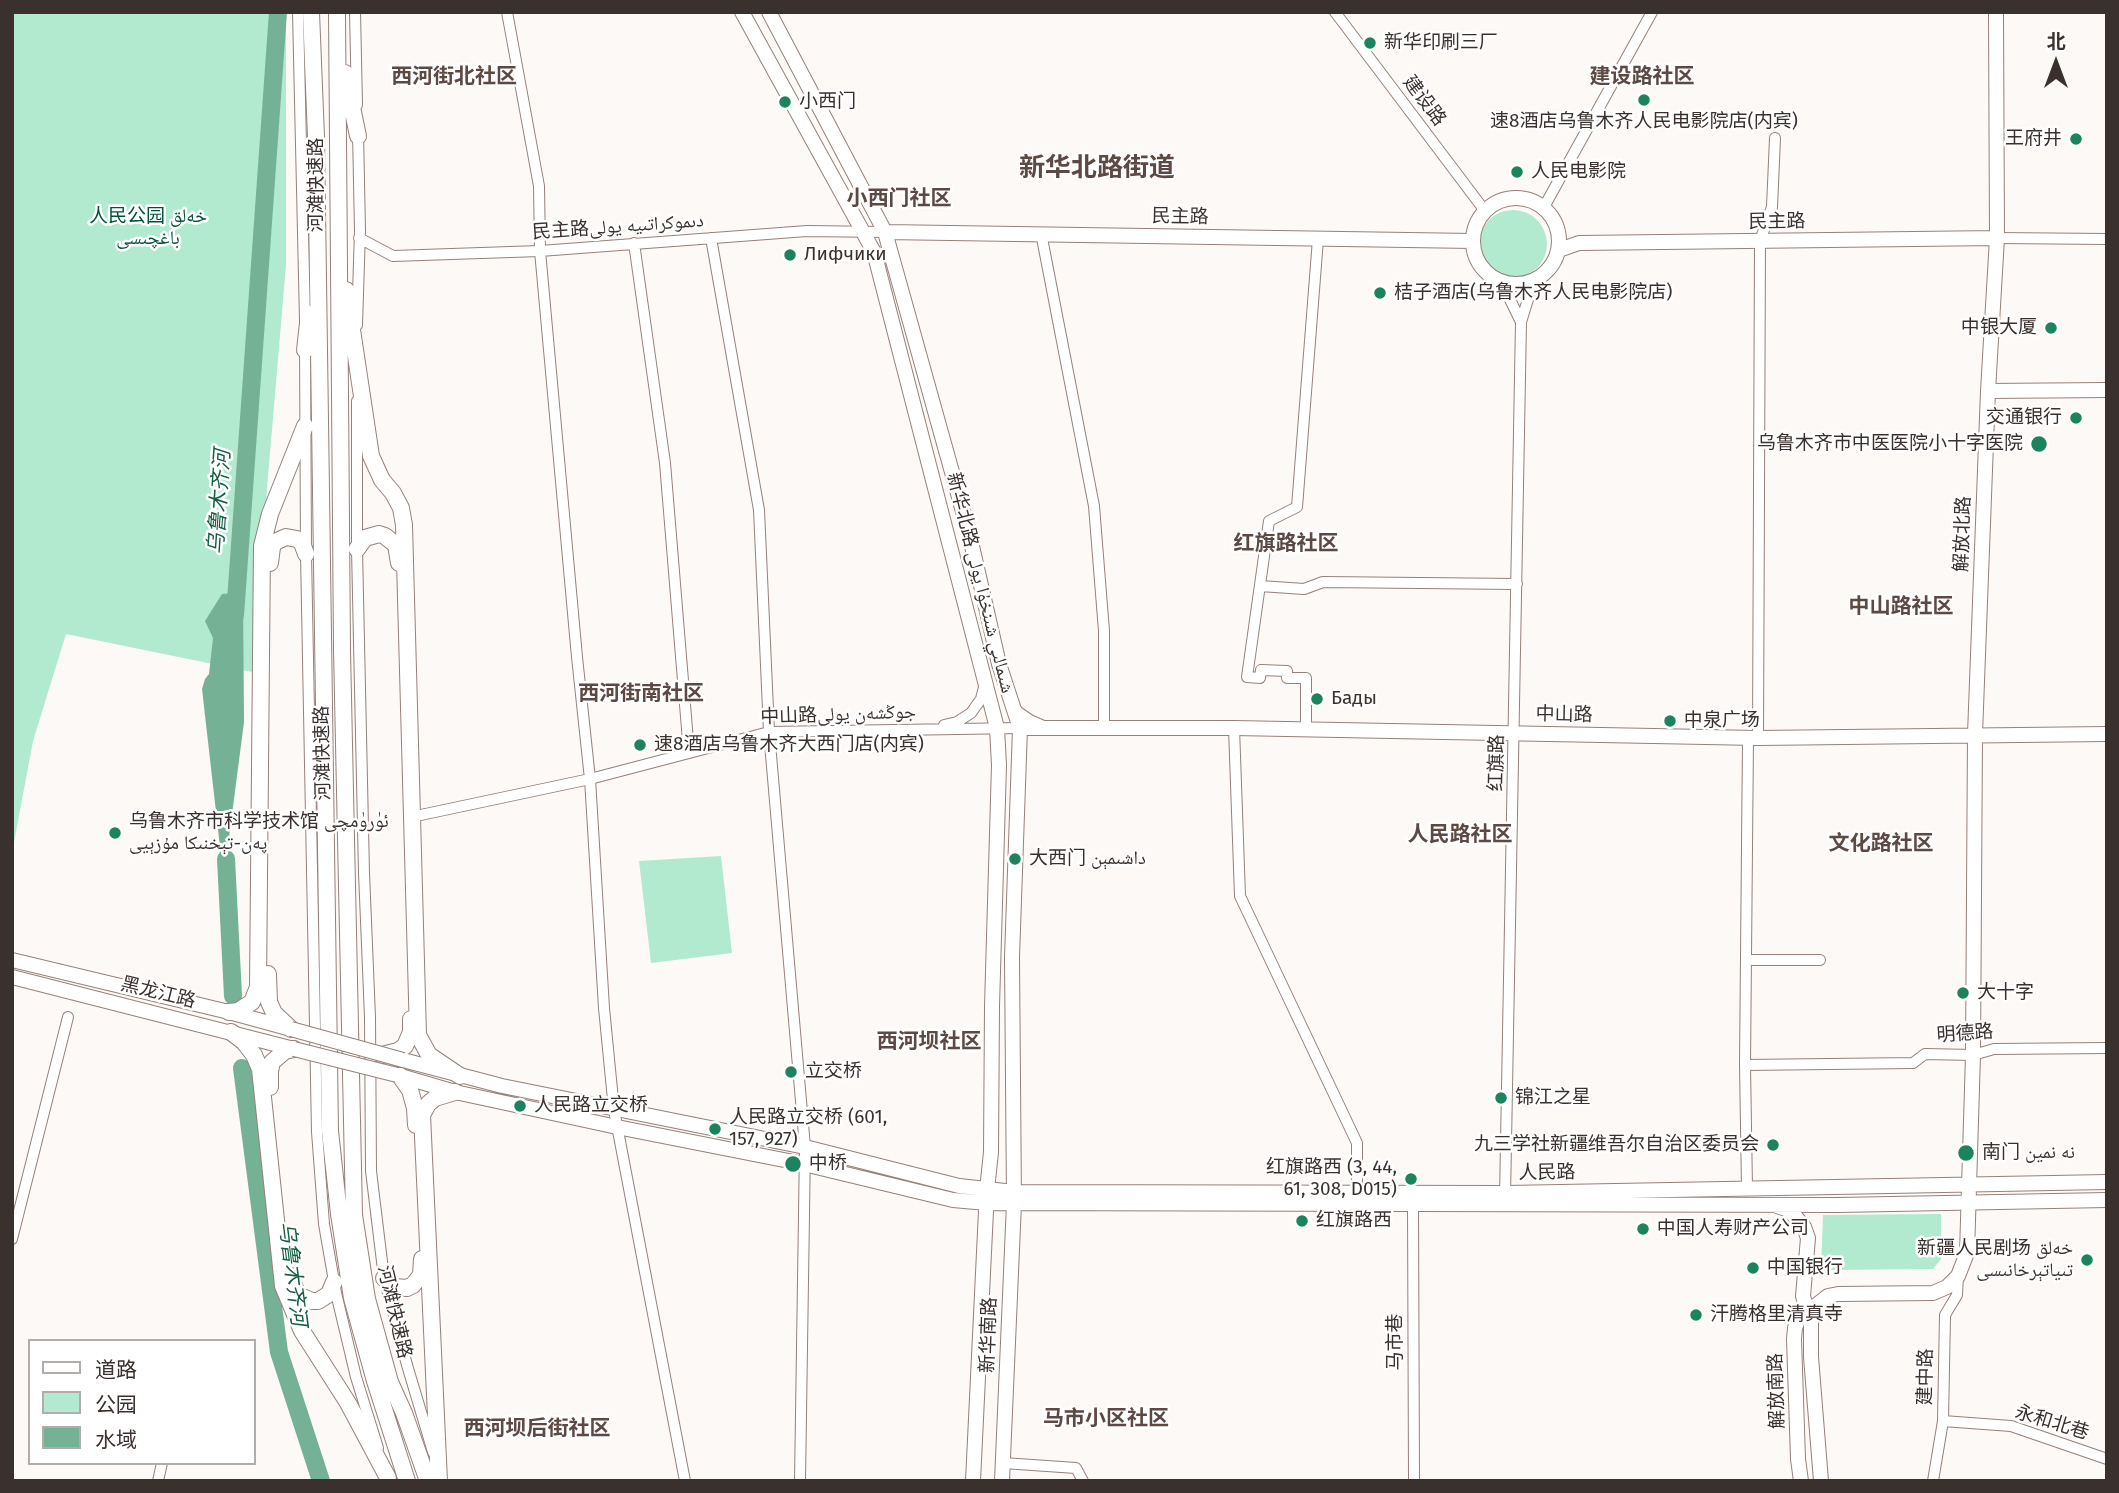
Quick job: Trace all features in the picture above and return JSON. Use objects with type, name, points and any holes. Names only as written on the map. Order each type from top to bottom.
[{"type":"highway","name":"河滩快速路","points":[[311,12],[316,137],[331,1131],[339,1214],[352,1298],[407,1481]]},
{"type":"highway","name":"河滩快速路","points":[[337,12],[337,237],[344,758],[354,1215],[367,1299],[390,1382],[437,1478]]},
{"type":"highway","points":[[338,35],[358,136]]},
{"type":"highway","points":[[337,237],[371,456],[382,480],[401,508],[404,525],[418,1035],[429,1055],[460,1076]]},
{"type":"highway","points":[[305,349],[317,252]]},
{"type":"highway","points":[[229,1012],[238,1011],[252,1002],[258,986],[262,546],[270,514],[305,426]]},
{"type":"highway","points":[[357,549],[365,538],[379,534],[396,545],[399,562],[411,1032],[405,1046],[391,1054],[382,1055]]},
{"type":"highway","points":[[291,1029],[274,1013],[267,990],[271,552],[275,542],[286,537],[302,543],[306,554]]},
{"type":"highway","points":[[231,1032],[249,1048],[260,1069],[283,1286],[302,1331],[348,1403],[390,1480]]},
{"type":"highway","points":[[294,1049],[278,1056],[270,1071],[287,1263],[296,1291],[306,1300],[318,1301],[324,1298],[334,1282]]},
{"type":"highway","points":[[384,1278],[394,1287],[407,1288],[418,1281],[423,1269],[415,1108],[400,1070]]},
{"type":"highway","points":[[437,1478],[422,1115],[435,1098],[455,1092]]},
{"type":"highway","points":[[379,1395],[390,1480]]},
{"type":"main road","name":"新华北路 شىمالىي شىنخۇا يولى","points":[[743,12],[874,252],[998,728],[991,1152],[987,1196]]},
{"type":"main road","name":"新华北路 شىمالىي شىنخۇا يولى","points":[[769,12],[885,232],[969,533],[999,664],[1020,728],[1012,957],[1014,1197]]},
{"type":"main road","name":"解放北路","points":[[1968,1203],[1973,1055],[1975,734],[1988,391],[1997,238],[1996,12]]},
{"type":"main road","points":[[1520,198],[1544,207],[1557,226],[1559,250],[1554,262],[1545,273],[1523,283],[1501,281],[1490,275],[1475,254],[1473,241],[1474,230],[1485,211],[1495,203],[1520,198]]},
{"type":"main road","name":"民主路","points":[[885,232],[1473,241]]},
{"type":"main road","name":"民主路","points":[[1559,250],[1578,243],[1997,238]]},
{"type":"main road","points":[[1988,391],[2107,390]]},
{"type":"main road","name":"中山路","points":[[1020,728],[1234,728],[1753,738],[2107,734]]},
{"type":"main road","name":"黑龙江路","points":[[12,960],[291,1029],[382,1055],[400,1070]]},
{"type":"main road","name":"黑龙江路","points":[[12,977],[294,1049],[400,1070]]},
{"type":"main road","points":[[400,1070],[460,1076],[614,1110],[805,1147],[960,1186],[987,1196]]},
{"type":"main road","points":[[400,1070],[455,1092],[804,1164],[953,1200],[987,1196]]},
{"type":"main road","name":"人民路","points":[[987,1196],[1413,1204],[1747,1189],[2107,1182]]},
{"type":"main road","name":"人民路","points":[[1014,1197],[1357,1193],[1762,1204],[2107,1200]]},
{"type":"main road","name":"新华南路","points":[[973,1481],[987,1196]]},
{"type":"main road","name":"新华南路","points":[[1002,1481],[1014,1197]]},
{"type":"main road","points":[[1805,1302],[1820,1296],[1838,1294],[1933,1293],[1947,1287],[1958,1276],[1967,1254],[1968,1203]]},
{"type":"main road","name":"解放南路","points":[[1762,1204],[1786,1209],[1804,1227],[1808,1238],[1803,1296],[1810,1326],[1821,1481]]},
{"type":"main road","points":[[1810,1326],[1814,1307],[1828,1296],[1838,1294]]},
{"type":"main road","name":"解放南路","points":[[1801,1481],[1794,1328],[1805,1302]]},
{"type":"street","points":[[298,12],[317,1132],[324,1224],[334,1282],[356,1377],[390,1480]]},
{"type":"street","points":[[355,12],[359,238],[357,549],[370,1017],[371,1171],[384,1278],[437,1478]]},
{"type":"street","points":[[508,12],[539,186],[540,251],[590,779],[604,1008],[614,1110],[685,1481]]},
{"type":"street","name":"建设路","points":[[1335,12],[1485,211]]},
{"type":"street","points":[[1544,207],[1652,12]]},
{"type":"street","points":[[1747,1189],[1745,1065],[1760,242],[1772,207],[1775,138]]},
{"type":"street","name":"民主路دىموكراتىيە يولى","points":[[359,238],[393,256],[540,251],[807,231],[885,232]]},
{"type":"street","points":[[1041,233],[1094,506],[1104,631],[1104,728]]},
{"type":"street","points":[[711,238],[759,510],[769,732],[805,1147],[800,1481]]},
{"type":"street","points":[[1997,238],[2107,239]]},
{"type":"street","points":[[1306,729],[1306,678],[1287,678],[1287,671],[1261,670],[1260,678],[1247,677],[1269,521],[1297,507],[1318,239]]},
{"type":"street","points":[[635,243],[665,463],[689,753]]},
{"type":"street","points":[[1521,322],[1534,280]]},
{"type":"street","points":[[1501,281],[1521,322]]},
{"type":"street","name":"红旗路","points":[[1505,1198],[1521,322]]},
{"type":"street","points":[[1260,586],[1304,589],[1323,582],[1517,584]]},
{"type":"street","points":[[928,729],[957,722],[971,713],[981,699],[985,683]]},
{"type":"street","points":[[1014,709],[1046,727],[1062,728]]},
{"type":"street","name":"中山路جوڭشەن يولى","points":[[415,816],[590,779],[769,732],[1020,728]]},
{"type":"street","points":[[1234,728],[1240,896],[1357,1143],[1357,1193]]},
{"type":"street","points":[[1747,960],[1820,960]]},
{"type":"street","points":[[12,1239],[68,1017]]},
{"type":"street","name":"明德路","points":[[1745,1065],[1913,1063],[1925,1054],[1973,1055],[1994,1049],[2107,1048]]},
{"type":"street","name":"马市巷","points":[[1413,1204],[1414,1481]]},
{"type":"street","name":"建中路","points":[[1933,1481],[1943,1421],[1945,1315],[1957,1295],[1958,1276]]},
{"type":"street","name":"永和北巷","points":[[1943,1421],[2011,1426],[2107,1459]]},
{"type":"street","points":[[1003,1463],[1076,1468],[1083,1481]]},
{"type":"green space","name":"人民公园 خەلق باغچىسى","points":[[12,12],[286,12],[286,265],[267,488],[257,673],[66,634],[33,741],[12,853]]},
{"type":"green space","points":[[1520,210],[1541,225],[1547,237],[1545,257],[1537,268],[1520,278],[1506,278],[1489,268],[1481,257],[1479,237],[1489,220],[1500,212]]},
{"type":"green space","points":[[721,856],[732,953],[651,963],[639,861]]},
{"type":"green space","points":[[1941,1214],[1941,1259],[1933,1269],[1821,1270],[1823,1215]]},
{"type":"water","points":[[222,594],[243,595],[244,722],[228,845],[232,882],[224,882],[202,689],[209,674],[213,638],[205,621]]},
{"type":"waterway","name":"乌鲁木齐河","points":[[235,615],[278,12]]},
{"type":"waterway","name":"乌鲁木齐河","points":[[226,859],[233,996]]},
{"type":"waterway","name":"乌鲁木齐河","points":[[242,1068],[279,1352],[321,1481]]},
{"type":"place","name":"新华印刷三厂","points":[[1370,43]]},
{"type":"place","name":"速8酒店乌鲁木齐人民电影院店(内宾)","points":[[1644,100]]},
{"type":"place","name":"小西门","points":[[785,102]]},
{"type":"place","name":"王府井","points":[[2076,139]]},
{"type":"place","name":"人民电影院","points":[[1517,172]]},
{"type":"place","name":"Лифчики","points":[[790,255]]},
{"type":"place","name":"桔子酒店(乌鲁木齐人民电影院店)","points":[[1380,293]]},
{"type":"place","name":"中银大厦","points":[[2051,328]]},
{"type":"place","name":"交通银行","points":[[2076,418]]},
{"type":"place","name":"乌鲁木齐市中医医院小十字医院","points":[[2039,444]]},
{"type":"place","name":"Бады","points":[[1317,699]]},
{"type":"place","name":"中泉广场","points":[[1670,721]]},
{"type":"place","name":"速8酒店乌鲁木齐大西门店(内宾)","points":[[640,745]]},
{"type":"place","name":"乌鲁木齐市科学技术馆 ئۈرۈمچى پەن-تېخنىكا مۇزېيى","points":[[115,833]]},
{"type":"place","name":"大西门 داشىمېن","points":[[1015,859]]},
{"type":"place","name":"大十字","points":[[1963,993]]},
{"type":"place","name":"立交桥","points":[[791,1072]]},
{"type":"place","name":"锦江之星","points":[[1501,1098]]},
{"type":"place","name":"人民路立交桥","points":[[520,1106]]},
{"type":"place","name":"人民路立交桥 (601, 157, 927)","points":[[715,1129]]},
{"type":"place","name":"九三学社新疆维吾尔自治区委员会","points":[[1773,1145]]},
{"type":"place","name":"南门 نە نمين","points":[[1966,1153]]},
{"type":"place","name":"中桥","points":[[793,1164]]},
{"type":"place","name":"红旗路西 (3, 44, 61, 308, D015)","points":[[1411,1179]]},
{"type":"place","name":"红旗路西","points":[[1302,1221]]},
{"type":"place","name":"中国人寿财产公司","points":[[1643,1229]]},
{"type":"place","name":"新疆人民剧场 خەلق تىياتېرخانىسى","points":[[2087,1260]]},
{"type":"place","name":"中国银行","points":[[1753,1268]]},
{"type":"place","name":"汗腾格里清真寺","points":[[1696,1315]]},
{"type":"district","name":"西河街北社区","points":[[454,77]]},
{"type":"district","name":"建设路社区","points":[[1642,77]]},
{"type":"district","name":"新华北路街道","points":[[1097,169]]},
{"type":"district","name":"小西门社区","points":[[899,199]]},
{"type":"district","name":"红旗路社区","points":[[1286,544]]},
{"type":"district","name":"中山路社区","points":[[1901,607]]},
{"type":"district","name":"西河街南社区","points":[[641,694]]},
{"type":"district","name":"人民路社区","points":[[1460,835]]},
{"type":"district","name":"文化路社区","points":[[1881,844]]},
{"type":"district","name":"西河坝社区","points":[[929,1042]]},
{"type":"district","name":"马市小区社区","points":[[1106,1419]]},
{"type":"district","name":"西河坝后街社区","points":[[537,1429]]}]
